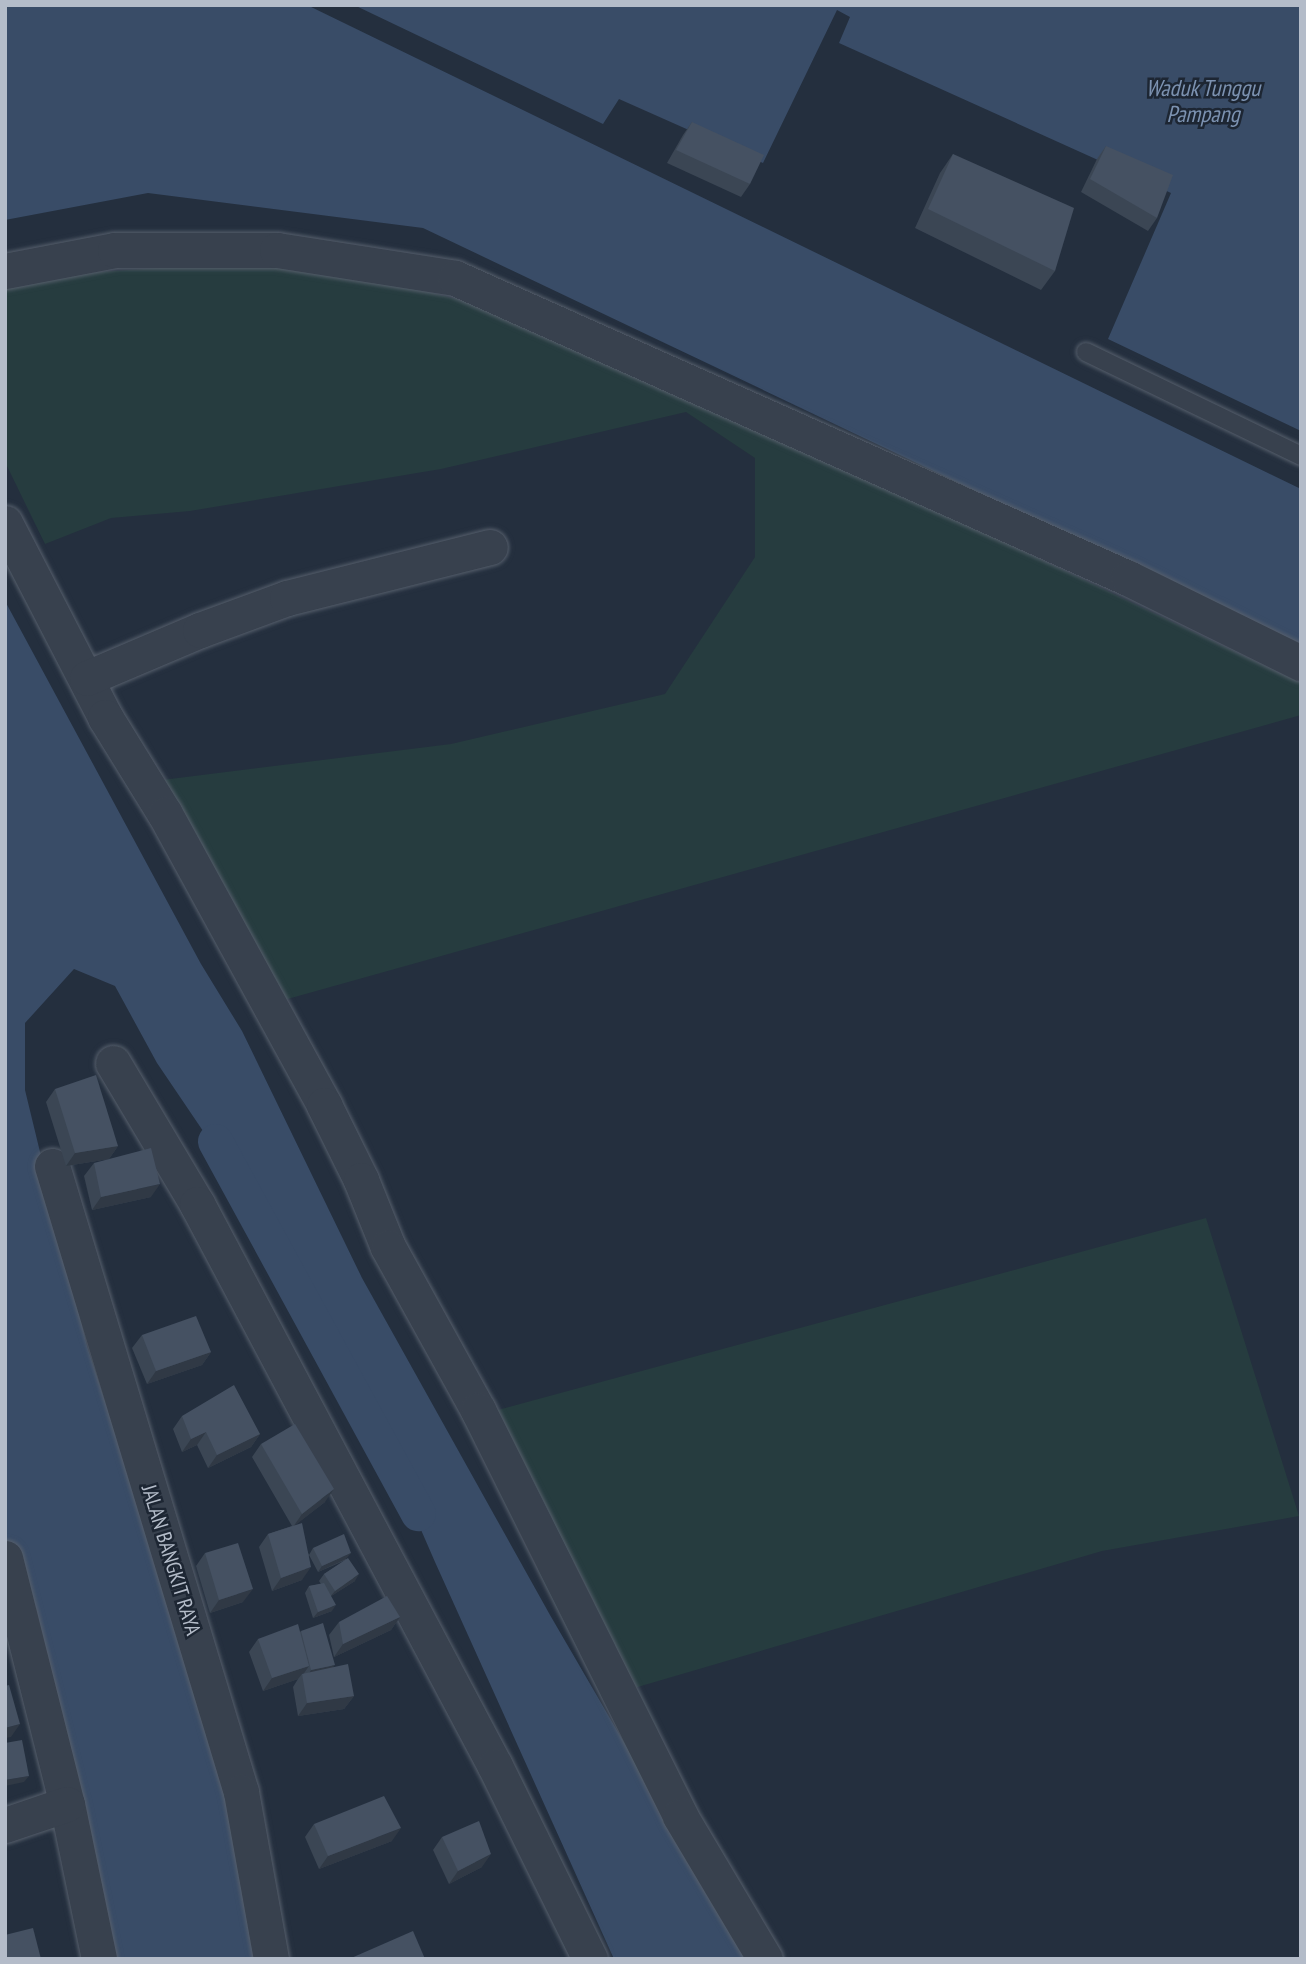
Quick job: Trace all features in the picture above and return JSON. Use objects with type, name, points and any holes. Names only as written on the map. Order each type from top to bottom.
[{"type":"street","points":[[5,271],[115,250],[277,250],[455,278],[1128,578],[1301,663]]},
{"type":"street","points":[[5,523],[105,716],[165,814],[324,1105],[361,1180],[387,1247],[478,1410],[680,1816],[765,1959]]},
{"type":"street","points":[[87,678],[200,630],[286,598],[491,547]]},
{"type":"street","points":[[113,1063],[198,1204],[495,1766],[590,1959]]},
{"type":"street","name":"JALAN BANGKIT RAYA","points":[[52,1166],[241,1792],[271,1959]]},
{"type":"street","points":[[5,1558],[19,1663],[67,1804],[99,1959]]},
{"type":"street","points":[[5,1825],[67,1804]]},
{"type":"lane","points":[[1086,352],[1301,456]]},
{"type":"green space","points":[[297,259],[488,307],[699,397],[1301,683],[1301,715],[284,1000],[162,780],[451,744],[665,694],[755,557],[755,458],[686,412],[441,469],[190,511],[111,518],[45,544],[5,462],[5,278]]},
{"type":"green space","points":[[1206,1218],[1299,1516],[1102,1551],[624,1691],[494,1411]]},
{"type":"water","points":[[5,5],[307,5],[1301,489],[1301,646],[423,228],[148,193],[5,220]]},
{"type":"water","name":"Waduk Tunggu Pampang","points":[[354,5],[1301,5],[1301,431],[1108,339],[1171,193],[839,43],[850,17],[837,10],[763,163],[619,99],[603,124]]},
{"type":"water","points":[[5,601],[201,964],[242,1031],[362,1278],[550,1615],[750,1959],[614,1959],[435,1562],[327,1314],[157,1063],[115,986],[74,969],[25,1023],[25,1090],[87,1346],[272,1916],[276,1959],[115,1959],[5,1539]]},
{"type":"building","points":[[692,122],[764,155],[750,184],[676,150]]},
{"type":"building","points":[[1106,146],[1173,175],[1157,218],[1090,179]]},
{"type":"building","points":[[953,154],[1074,208],[1055,271],[928,209]]},
{"type":"building","points":[[96,1075],[118,1146],[75,1153],[55,1089]]},
{"type":"building","points":[[151,1148],[160,1184],[101,1197],[94,1163]]},
{"type":"building","points":[[196,1316],[211,1352],[156,1371],[142,1335]]},
{"type":"building","points":[[234,1385],[260,1434],[217,1455],[206,1432],[191,1439],[182,1416]]},
{"type":"building","points":[[295,1424],[334,1489],[302,1514],[261,1444]]},
{"type":"building","points":[[302,1523],[311,1567],[281,1578],[268,1534]]},
{"type":"building","points":[[344,1534],[351,1553],[322,1566],[313,1548]]},
{"type":"building","points":[[238,1543],[253,1589],[219,1600],[205,1553]]},
{"type":"building","points":[[348,1558],[359,1574],[335,1591],[324,1574]]},
{"type":"building","points":[[324,1583],[336,1605],[318,1612],[309,1586]]},
{"type":"building","points":[[387,1596],[400,1617],[343,1644],[339,1622]]},
{"type":"building","points":[[323,1623],[335,1665],[311,1670],[301,1631]]},
{"type":"building","points":[[298,1624],[309,1666],[272,1678],[258,1639]]},
{"type":"building","points":[[348,1664],[354,1696],[307,1703],[302,1674]]},
{"type":"building","points":[[9,1685],[20,1724],[5,1728],[5,1686]]},
{"type":"building","points":[[22,1740],[29,1776],[5,1780],[5,1743]]},
{"type":"building","points":[[384,1796],[401,1828],[328,1856],[314,1824]]},
{"type":"building","points":[[479,1821],[491,1854],[458,1871],[442,1837]]},
{"type":"building","points":[[33,1928],[41,1959],[5,1959],[5,1935]]},
{"type":"building","points":[[413,1931],[425,1959],[349,1959]]},
{"type":"waterway","points":[[215,1141],[418,1513]]}]
